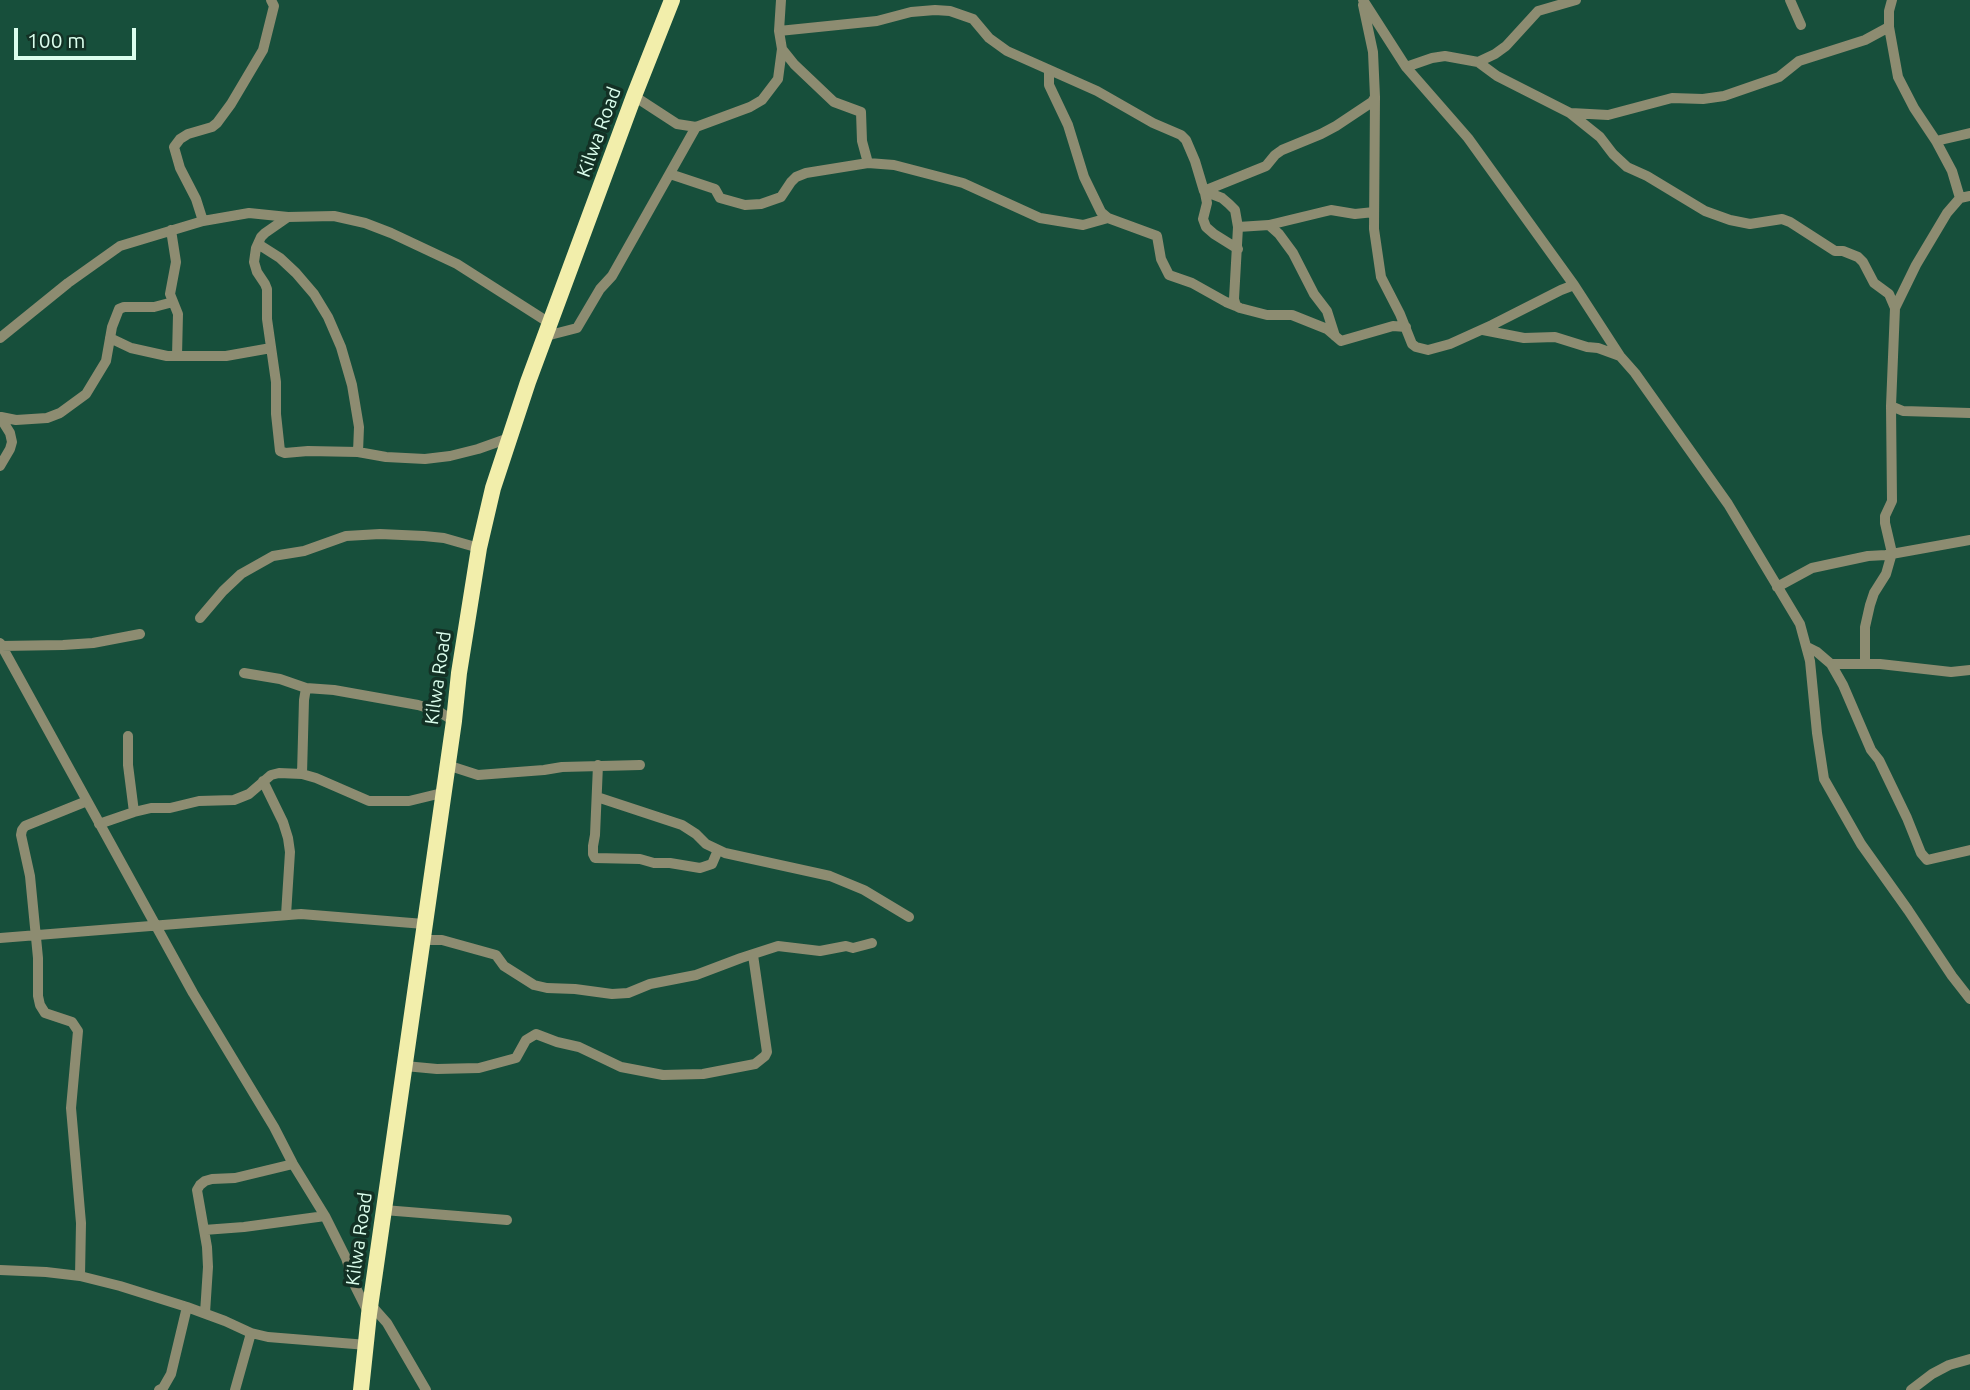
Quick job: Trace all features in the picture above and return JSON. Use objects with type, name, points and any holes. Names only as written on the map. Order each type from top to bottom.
[{"type":"highway","name":"Kilwa Road","points":[[361,1390],[442,793],[480,548],[509,438],[634,96],[672,0]]},
{"type":"street","points":[[203,220],[180,168],[174,147],[188,134],[212,127],[230,104],[263,50],[274,6],[271,0]]},
{"type":"street","points":[[634,96],[677,124],[696,127],[762,100],[778,79],[782,49],[779,32],[781,0]]},
{"type":"street","points":[[942,0],[950,11]]},
{"type":"street","points":[[1362,0],[1406,67],[1468,138],[1574,285],[1619,356],[1635,373],[1727,504],[1800,624],[1810,661],[1824,779],[1861,844],[1952,976],[1968,992]]},
{"type":"street","points":[[1362,0],[1373,52],[1374,229],[1381,277],[1412,344],[1427,350],[1450,344],[1574,285]]},
{"type":"street","points":[[1478,62],[1506,46],[1538,11],[1576,0]]},
{"type":"street","points":[[1790,0],[1801,26]]},
{"type":"street","points":[[1865,663],[1870,605],[1892,554],[1885,516],[1892,501],[1891,406],[1895,308],[1916,265],[1947,213],[1965,197],[1898,77],[1889,27],[1892,0]]},
{"type":"street","points":[[779,32],[877,21],[911,12],[950,11],[973,19],[989,38],[1007,51],[1097,91],[1153,123],[1181,135],[1195,161],[1205,192],[1207,203],[1203,219],[1206,227],[1238,248]]},
{"type":"street","points":[[1570,113],[1608,115],[1672,98],[1703,99],[1724,96],[1779,77],[1799,61],[1865,40],[1889,27]]},
{"type":"street","points":[[782,49],[834,102],[861,112],[862,141],[868,163]]},
{"type":"street","points":[[1406,67],[1445,56],[1478,62],[1497,76],[1570,113],[1600,137],[1626,167],[1647,176],[1705,211],[1750,224],[1782,219],[1835,251],[1858,257],[1874,283],[1888,293],[1895,308]]},
{"type":"street","points":[[1049,70],[1049,85],[1068,125],[1084,177],[1097,207],[1108,218],[1154,234],[1168,275],[1192,283],[1236,306],[1267,315],[1292,315],[1327,329],[1339,340],[1345,341],[1393,326],[1406,327]]},
{"type":"street","points":[[1205,192],[1266,166],[1282,150],[1336,126],[1372,102],[1375,97]]},
{"type":"street","points":[[0,338],[68,283],[120,246],[203,220],[239,214],[334,216],[365,223],[457,264],[548,330],[577,328],[600,289],[612,276],[696,127]]},
{"type":"street","points":[[1936,141],[1970,133]]},
{"type":"street","points":[[670,174],[715,189],[720,198],[745,205],[761,204],[781,197],[796,177],[806,173],[868,163],[894,165],[963,183],[1053,221],[1083,225],[1108,218]]},
{"type":"street","points":[[1205,192],[1222,198],[1235,210],[1238,227],[1234,299],[1236,306]]},
{"type":"street","points":[[1238,227],[1269,225],[1331,210],[1355,214],[1374,212]]},
{"type":"street","points":[[288,217],[265,233],[258,244],[254,262],[267,289],[267,319],[276,382],[280,451],[358,452],[386,457],[425,458],[450,456],[509,438]]},
{"type":"street","points":[[1269,225],[1293,253],[1314,294],[1327,311],[1335,336]]},
{"type":"street","points":[[171,230],[176,262],[170,293],[178,314],[177,356]]},
{"type":"street","points":[[258,244],[280,258],[296,273],[314,294],[328,317],[341,347],[352,385],[359,427],[358,452]]},
{"type":"street","points":[[0,417],[16,420],[47,418],[60,413],[86,394],[97,377],[106,361],[112,327],[121,308],[154,307],[173,302]]},
{"type":"street","points":[[1482,330],[1507,336],[1567,339],[1619,356]]},
{"type":"street","points":[[110,338],[131,348],[177,356],[226,356],[271,348]]},
{"type":"street","points":[[1891,406],[1903,411],[1970,413]]},
{"type":"street","points":[[0,417],[12,442],[0,466]]},
{"type":"street","points":[[200,618],[242,574],[273,556],[304,551],[346,536],[424,536],[444,538],[480,548]]},
{"type":"street","points":[[1777,587],[1812,568],[1970,540]]},
{"type":"street","points":[[140,634],[73,645],[1,644],[5,663],[87,801],[193,993],[325,1216],[346,1258],[355,1286],[370,1310],[387,1323],[426,1390]]},
{"type":"street","points":[[1807,647],[1831,664],[1843,685],[1871,750],[1879,760],[1908,818],[1921,853],[1927,860],[1970,850]]},
{"type":"street","points":[[1831,664],[1865,663],[1951,672],[1970,670]]},
{"type":"street","points":[[244,673],[280,679],[306,688],[334,690],[418,705],[438,711],[454,721]]},
{"type":"street","points":[[302,774],[303,700],[306,688]]},
{"type":"street","points":[[128,736],[128,765],[134,812]]},
{"type":"street","points":[[447,765],[478,775],[598,765],[640,765]]},
{"type":"street","points":[[598,765],[593,846],[593,854],[597,860],[640,859],[700,868],[712,864],[718,850]]},
{"type":"street","points":[[99,824],[151,808],[170,808],[199,801],[234,800],[249,794],[271,775],[279,773],[316,778],[369,801],[409,801],[442,793]]},
{"type":"street","points":[[263,781],[288,838],[290,852],[286,915]]},
{"type":"street","points":[[597,797],[682,825],[706,844],[735,856],[830,876],[864,890],[909,917]]},
{"type":"street","points":[[80,1276],[81,1223],[71,1108],[78,1031],[72,1022],[45,1013],[40,1006],[30,876],[21,835],[22,830],[38,820],[87,801]]},
{"type":"street","points":[[0,938],[225,919],[332,915],[423,932],[496,955],[505,966],[534,985],[612,995],[696,975],[778,946],[820,951],[872,943]]},
{"type":"street","points":[[405,1066],[437,1069],[479,1068],[516,1058],[526,1040],[536,1034],[579,1047],[621,1067],[663,1075],[703,1074],[755,1064],[767,1052],[753,955]]},
{"type":"street","points":[[205,1313],[208,1267],[197,1190],[205,1181],[235,1178],[293,1164]]},
{"type":"street","points":[[384,1210],[507,1220]]},
{"type":"street","points":[[204,1230],[325,1216]]},
{"type":"street","points":[[0,1270],[80,1276],[120,1286],[205,1313],[251,1334],[292,1340],[367,1345]]},
{"type":"street","points":[[161,1389],[171,1374],[187,1307]]},
{"type":"street","points":[[235,1390],[251,1334]]},
{"type":"street","points":[[1911,1390],[1949,1365],[1970,1359]]}]
